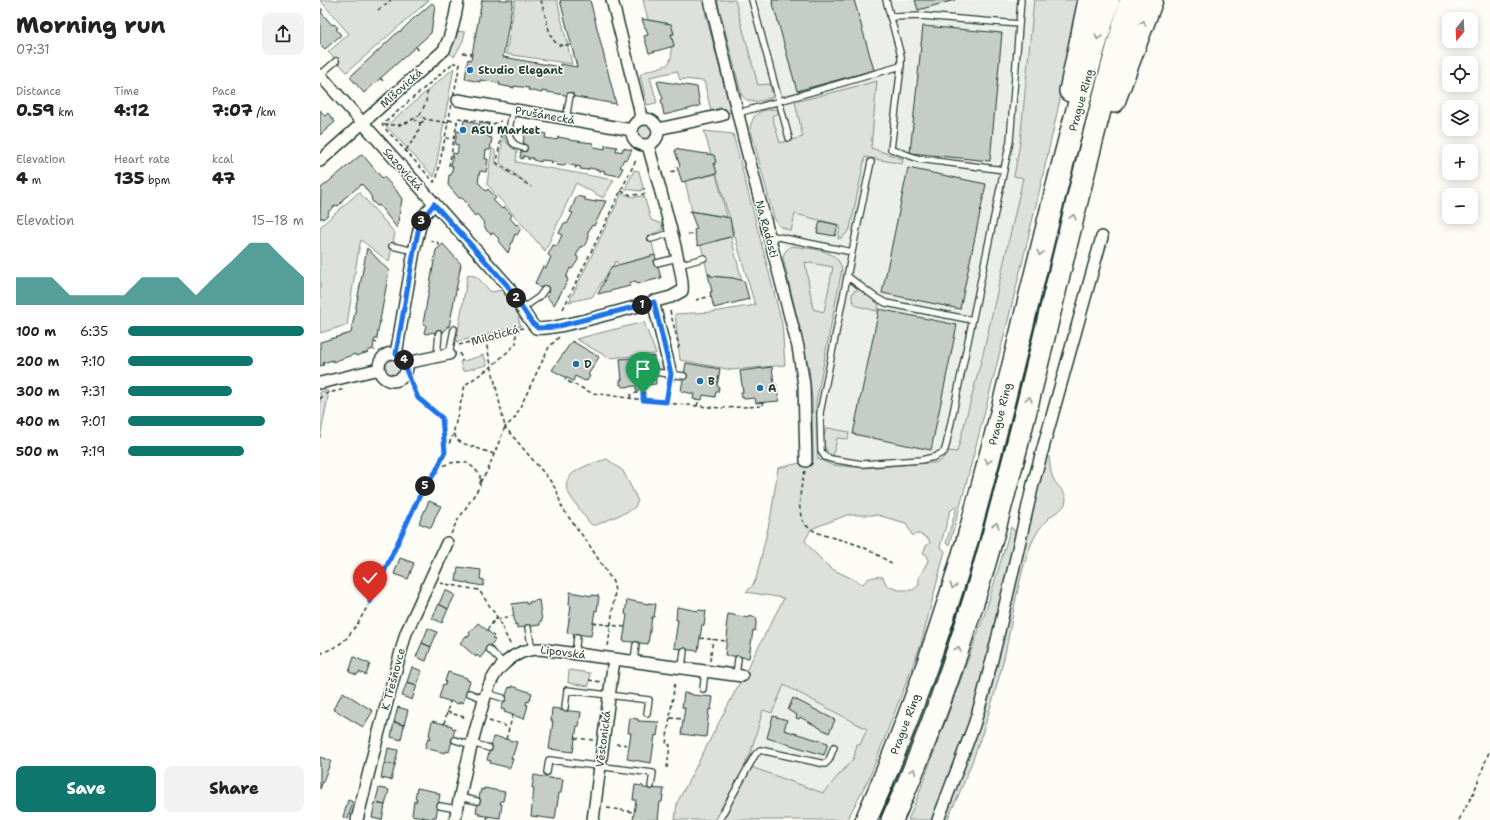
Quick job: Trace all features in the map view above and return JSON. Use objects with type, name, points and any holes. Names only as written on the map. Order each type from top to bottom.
[{"type":"highway","points":[[1049,216],[1072,80],[1089,0]]},
{"type":"highway","name":"Prague Ring","points":[[892,820],[920,754],[940,701],[974,599],[1003,499],[1042,294],[1049,216],[1109,0]]},
{"type":"highway","name":"Prague Ring","points":[[866,820],[912,709],[951,592],[978,498],[1042,294],[1082,180],[1098,116],[1131,0]]},
{"type":"highway","points":[[1082,180],[1127,69],[1152,0]]},
{"type":"street","name":"Míšovická","points":[[320,162],[444,50],[453,28],[458,0]]},
{"type":"street","points":[[612,0],[639,106],[640,119],[632,130],[633,138],[639,144],[648,146],[655,141],[658,134],[658,129],[654,122],[640,119]]},
{"type":"street","name":"Na Radosti","points":[[710,0],[802,366],[804,384],[806,461]]},
{"type":"street","name":"Sazovická","points":[[320,75],[507,285],[523,308],[526,322]]},
{"type":"street","name":"Prušánecká","points":[[458,100],[632,130]]},
{"type":"street","points":[[658,129],[722,115]]},
{"type":"street","points":[[648,146],[678,262]]},
{"type":"street","points":[[396,354],[420,222],[434,204]]},
{"type":"street","points":[[938,820],[981,703],[996,647],[1033,484],[1102,237]]},
{"type":"street","name":"Milotická","points":[[526,322],[535,327],[547,328],[566,325],[654,302],[678,294],[682,291],[683,287],[678,262]]},
{"type":"street","points":[[654,302],[671,374]]},
{"type":"street","points":[[406,366],[452,349]]},
{"type":"street","points":[[389,354],[396,354],[400,356],[406,366],[402,378],[394,381],[386,379],[380,373],[379,369],[382,358],[389,354]]},
{"type":"street","points":[[320,383],[379,369]]},
{"type":"street","name":"K Třešňovce","points":[[357,820],[406,633],[447,543]]},
{"type":"street","name":"Lipovská","points":[[456,815],[471,744],[485,696],[492,679],[504,664],[516,655],[540,648],[614,659],[682,667],[707,668],[739,675]]},
{"type":"street","name":"Věstonická","points":[[593,820],[608,695],[614,659]]},
{"type":"lane","points":[[752,0],[789,138]]},
{"type":"lane","points":[[886,0],[901,56],[891,150],[920,159],[1004,170]]},
{"type":"lane","points":[[871,162],[820,413],[821,451],[824,457],[862,464],[921,460],[934,457],[944,452],[946,446],[1010,141],[1021,0]]},
{"type":"lane","points":[[890,17],[922,16],[1019,24]]},
{"type":"lane","points":[[320,75],[336,61]]},
{"type":"lane","points":[[738,113],[901,66]]},
{"type":"lane","points":[[566,119],[570,96]]},
{"type":"lane","points":[[513,110],[509,129],[510,139],[518,146],[524,148]]},
{"type":"lane","points":[[651,239],[671,233]]},
{"type":"lane","points":[[769,235],[852,252]]},
{"type":"lane","points":[[392,246],[414,251]]},
{"type":"lane","points":[[657,263],[678,262],[704,258]]},
{"type":"lane","points":[[847,276],[874,297],[886,303],[972,320]]},
{"type":"lane","points":[[523,308],[539,297],[545,289]]},
{"type":"lane","points":[[452,349],[454,330]]},
{"type":"lane","points":[[436,356],[439,333]]},
{"type":"lane","points":[[655,372],[684,376]]},
{"type":"lane","points":[[528,628],[532,650]]},
{"type":"lane","points":[[575,653],[577,637]]},
{"type":"lane","points":[[634,661],[636,645]]},
{"type":"lane","points":[[489,649],[504,664]]},
{"type":"lane","points":[[682,667],[684,651]]},
{"type":"lane","points":[[738,659],[739,675]]},
{"type":"lane","points":[[703,689],[707,668]]},
{"type":"lane","points":[[565,708],[567,690],[649,700],[647,713]]},
{"type":"lane","points":[[469,693],[503,698]]},
{"type":"lane","points":[[455,740],[489,748]]},
{"type":"lane","points":[[719,820],[759,750],[825,764],[829,760],[834,747]]},
{"type":"lane","points":[[547,772],[549,760],[653,773],[651,786]]},
{"type":"lane","points":[[459,797],[477,801]]},
{"type":"lane","points":[[440,806],[456,815]]},
{"type":"path","points":[[378,10],[391,0]]},
{"type":"path","points":[[541,0],[552,39],[557,44],[562,46],[572,45]]},
{"type":"path","points":[[416,47],[420,52]]},
{"type":"path","points":[[463,53],[472,54]]},
{"type":"path","points":[[453,63],[460,64],[437,176],[434,182],[382,125],[453,63]]},
{"type":"path","points":[[380,78],[385,83]]},
{"type":"path","points":[[382,125],[399,125],[415,120],[420,115],[426,102],[427,93],[423,88]]},
{"type":"path","points":[[420,115],[424,119],[448,123]]},
{"type":"path","points":[[449,166],[458,118],[493,124],[501,121]]},
{"type":"path","points":[[406,150],[417,136],[420,123],[424,121],[424,119]]},
{"type":"path","points":[[415,120],[420,123]]},
{"type":"path","points":[[449,120],[457,122]]},
{"type":"path","points":[[501,132],[497,163],[531,187]]},
{"type":"path","points":[[445,138],[454,139]]},
{"type":"path","points":[[562,309],[636,160],[638,160]]},
{"type":"path","points":[[671,172],[678,170]]},
{"type":"path","points":[[621,191],[631,195],[646,194]]},
{"type":"path","points":[[688,235],[695,233]]},
{"type":"path","points":[[430,241],[437,242],[440,247]]},
{"type":"path","points":[[696,300],[711,296]]},
{"type":"path","points":[[668,363],[679,346],[670,311]]},
{"type":"path","name":"Milotická","points":[[452,349],[485,338],[524,328],[526,322]]},
{"type":"path","points":[[320,654],[337,646],[346,639],[358,623],[370,602],[419,497],[436,471],[454,433],[464,385],[492,366],[516,344],[516,330]]},
{"type":"path","points":[[480,482],[486,472],[505,427],[515,418],[549,347],[563,333]]},
{"type":"path","points":[[485,338],[505,427],[549,479],[557,491],[561,505],[567,515],[588,543],[613,582],[615,591],[608,644]]},
{"type":"path","points":[[406,366],[418,398],[442,418],[445,452]]},
{"type":"path","points":[[666,402],[671,374]]},
{"type":"path","points":[[567,377],[565,380],[592,393],[643,400],[721,408],[763,406],[763,402]]},
{"type":"path","points":[[630,398],[631,394],[642,391],[643,400]]},
{"type":"path","points":[[697,406],[699,400]]},
{"type":"path","points":[[454,433],[456,439],[462,443],[494,454]]},
{"type":"path","points":[[806,461],[800,504],[800,515],[804,523],[811,529],[821,534],[857,545],[893,564]]},
{"type":"path","points":[[436,471],[440,467],[450,463],[459,462],[467,463],[480,475],[480,486],[456,523],[447,543]]},
{"type":"path","points":[[430,582],[479,590],[497,618],[513,650]]},
{"type":"path","points":[[487,630],[497,618],[513,616]]},
{"type":"path","points":[[593,623],[625,627]]},
{"type":"path","points":[[700,638],[726,641]]},
{"type":"path","points":[[707,668],[713,639]]},
{"type":"path","points":[[589,680],[603,682]]},
{"type":"path","points":[[667,768],[670,745],[666,744],[675,682]]},
{"type":"path","points":[[444,724],[450,701]]},
{"type":"path","points":[[447,712],[464,718]]},
{"type":"path","points":[[506,739],[512,715]]},
{"type":"path","points":[[670,718],[683,720]]},
{"type":"path","points":[[493,722],[509,727]]},
{"type":"path","points":[[575,738],[595,740]]},
{"type":"path","points":[[616,744],[629,745]]},
{"type":"path","points":[[1458,820],[1474,792],[1490,749]]},
{"type":"path","points":[[607,808],[634,812]]},
{"type":"path","points":[[487,820],[488,816]]},
{"type":"shaded area","points":[[320,0],[429,0],[347,72],[328,52],[349,34]]},
{"type":"shaded area","points":[[515,0],[557,0],[572,64],[506,54]]},
{"type":"shaded area","points":[[643,0],[702,0],[731,112],[723,114],[721,107],[711,111],[704,81],[680,80],[677,71],[650,77],[657,103],[647,105],[640,75],[644,72],[667,65],[669,63],[672,52],[671,47],[674,46],[671,34],[674,34],[671,24],[648,20]]},
{"type":"shaded area","points":[[717,0],[735,0],[758,85],[770,84],[773,97],[753,102],[742,96]]},
{"type":"shaded area","points":[[723,0],[1034,0],[1020,143],[1014,176],[1023,178],[983,354],[955,460],[821,507],[811,360]]},
{"type":"shaded area","points":[[1034,0],[1081,0],[1025,252],[961,503],[949,545],[946,543],[957,506],[950,511],[940,547],[945,551],[921,644],[870,776],[847,820],[721,820],[751,767],[823,793],[854,758],[857,744],[860,745],[867,729],[784,685],[772,713],[763,710],[750,755],[746,762],[747,765],[715,820],[675,820],[677,803],[784,598],[746,592],[756,579],[771,515],[778,468],[813,460],[812,400],[809,368],[783,258],[784,253],[791,246],[822,251],[835,257],[842,269],[816,402],[818,459],[832,465],[865,468],[937,462],[944,457],[948,451],[957,452],[983,354],[1023,178],[1014,176],[1020,143]],"holes":[[[805,262],[833,267],[824,312],[813,309]],[[847,515],[877,515],[906,523],[912,535],[919,534],[929,539],[930,543],[926,546],[923,553],[927,555],[928,561],[919,577],[919,585],[913,590],[899,590],[887,586],[883,577],[869,578],[863,584],[830,568],[805,541],[811,529]]]},
{"type":"shaded area","points":[[1116,0],[1120,0],[1068,189],[1066,188]]},
{"type":"shaded area","points":[[457,31],[465,32],[463,41],[454,57],[448,51],[453,44]]},
{"type":"shaded area","points":[[454,68],[434,177],[386,126]]},
{"type":"shaded area","points":[[877,81],[871,148],[903,159],[902,164],[865,157],[850,229],[843,237],[838,239],[840,225],[795,214],[791,231],[778,225],[774,218],[750,127],[756,115],[759,112],[777,109],[779,113],[772,116],[780,143],[803,137],[795,102]]},
{"type":"shaded area","points":[[645,124],[652,129],[653,132],[648,139],[645,140],[638,135],[637,132],[642,125]]},
{"type":"shaded area","points":[[704,131],[733,134],[782,323],[785,365],[732,370],[680,360],[675,314],[713,312],[755,305]]},
{"type":"shaded area","points":[[503,133],[508,144],[517,150],[516,162],[614,180],[603,198],[576,183],[545,251],[487,184],[492,148],[495,151],[496,164],[524,183],[526,182],[500,163]]},
{"type":"shaded area","points":[[634,170],[639,171],[643,187],[641,191],[625,189]]},
{"type":"shaded area","points":[[716,174],[727,217],[692,211],[685,181]]},
{"type":"shaded area","points":[[359,192],[395,233],[389,262],[361,240],[347,325],[320,333],[320,227]]},
{"type":"shaded area","points":[[622,193],[633,197],[644,196],[651,220],[662,224],[662,230],[650,235],[655,255],[619,265],[616,261],[592,297],[569,302]]},
{"type":"shaded area","points":[[731,237],[742,281],[733,278],[710,276],[710,274],[708,274],[701,245]]},
{"type":"shaded area","points":[[468,274],[477,277],[491,292],[503,290],[517,306],[521,316],[518,318],[521,326],[456,342]]},
{"type":"shaded area","points":[[860,289],[879,304],[877,311],[857,306],[852,300],[854,291]]},
{"type":"shaded area","points":[[644,322],[656,354],[609,358],[576,339]]},
{"type":"shaded area","points":[[484,355],[487,365],[463,371],[460,362]]},
{"type":"shaded area","points":[[392,359],[398,361],[400,367],[398,373],[392,375],[386,373],[384,367],[386,361]]},
{"type":"shaded area","points":[[327,390],[328,397],[320,438],[320,392]]},
{"type":"shaded area","points":[[828,428],[849,432],[848,439],[837,438],[833,456],[827,451],[823,439]]},
{"type":"shaded area","points":[[1045,455],[1049,456],[1050,468],[1054,480],[1065,494],[1066,500],[1064,506],[1042,525],[1030,548],[1024,565],[994,697],[965,780],[947,820],[941,820],[952,794]]},
{"type":"shaded area","points":[[607,459],[623,471],[638,501],[635,507],[629,511],[596,525],[592,525],[571,497],[567,490],[566,483],[574,473],[580,469]]},
{"type":"shaded area","points":[[1011,527],[1018,535],[983,686],[935,820],[908,820],[985,613]]},
{"type":"shaded area","points":[[569,670],[590,673],[589,686],[568,683]]},
{"type":"shaded area","points":[[784,685],[867,729],[860,746],[857,744],[854,758],[823,793],[747,765],[746,762],[750,755],[763,710],[772,712]]},
{"type":"building","points":[[482,0],[513,0],[503,57],[560,67],[560,64],[577,67],[560,0],[590,0],[616,104],[542,91],[542,93],[528,90],[529,88],[514,86],[514,88],[499,85],[500,83],[480,80],[480,82],[465,79],[468,59],[471,60]]},
{"type":"building","points":[[772,0],[854,0],[874,70],[797,91]]},
{"type":"building","points":[[915,0],[955,0],[918,10]]},
{"type":"building","points":[[432,3],[435,6],[431,33],[364,93],[350,77],[399,31],[400,32]]},
{"type":"building","points":[[320,8],[323,10],[321,12],[332,25],[334,24],[338,28],[336,29],[341,35],[325,49],[320,44]]},
{"type":"building","points":[[642,19],[671,24],[674,34],[671,34],[674,46],[649,53],[644,36],[648,35]]},
{"type":"building","points":[[923,26],[1002,33],[990,161],[910,153]]},
{"type":"building","points":[[659,81],[697,87],[700,106],[664,115],[661,100],[663,99],[657,82]]},
{"type":"building","points":[[320,110],[325,116],[328,113],[335,122],[320,135]]},
{"type":"building","points":[[464,120],[479,125],[480,123],[489,124],[488,137],[492,138],[490,150],[486,150],[485,159],[488,159],[486,172],[480,171],[478,182],[486,191],[488,189],[496,198],[493,200],[502,209],[504,207],[512,215],[510,218],[521,228],[517,235],[515,234],[508,253],[498,241],[500,240],[493,233],[491,234],[487,231],[483,224],[484,223],[477,214],[475,216],[467,206],[468,204],[462,198],[459,198],[448,185],[449,175],[451,175],[453,166],[451,166],[453,153],[457,154],[458,149],[458,145],[455,144],[457,131],[461,132]]},
{"type":"building","points":[[528,130],[546,134],[545,138],[557,140],[558,137],[593,143],[594,147],[605,149],[605,145],[617,147],[616,151],[622,152],[623,148],[632,150],[627,160],[624,159],[620,167],[623,168],[619,176],[604,173],[605,171],[601,170],[599,172],[599,170],[589,168],[588,170],[580,169],[581,167],[577,166],[575,168],[576,166],[565,164],[564,166],[556,165],[557,162],[553,162],[551,164],[552,161],[541,160],[541,162],[533,160],[533,158],[529,158],[529,160],[528,157],[523,156],[523,159],[520,158],[521,151],[523,152],[525,143],[523,143],[525,131]]},
{"type":"building","points":[[677,148],[679,150],[714,155],[716,162],[714,163],[717,173],[682,182],[677,167],[680,166],[675,151]]},
{"type":"building","points":[[362,154],[382,178],[384,177],[396,190],[402,199],[397,228],[379,205],[377,206],[372,201],[371,196],[362,184],[342,200],[343,201],[338,206],[336,205],[328,212],[329,214],[323,219],[322,217],[320,219],[321,188]]},
{"type":"building","points":[[908,168],[986,184],[960,309],[882,293]]},
{"type":"building","points":[[577,196],[585,198],[585,200],[596,202],[596,200],[606,201],[594,226],[592,225],[587,234],[589,235],[588,240],[583,247],[581,246],[576,256],[578,257],[578,260],[572,269],[570,268],[566,278],[568,279],[567,282],[554,305],[547,297],[549,295],[549,291],[542,287],[540,288],[535,283],[543,266],[546,268],[551,257],[548,255],[553,245],[557,246],[562,235],[559,233],[564,223],[567,224],[573,213],[570,212]]},
{"type":"building","points":[[690,211],[730,218],[733,236],[698,246],[694,230],[697,229]]},
{"type":"building","points":[[820,221],[838,225],[835,236],[817,233]]},
{"type":"building","points":[[443,244],[461,264],[449,327],[447,326],[447,329],[444,330],[444,332],[435,335],[434,332],[426,334],[424,333],[426,325],[423,324],[436,250]]},
{"type":"building","points":[[367,248],[389,271],[377,339],[375,339],[373,349],[368,351],[369,352],[356,356],[355,354],[333,362],[333,360],[323,363],[324,365],[320,366],[320,342],[351,333]]},
{"type":"building","points":[[655,255],[661,278],[637,284],[636,281],[629,283],[630,286],[598,294],[611,267]]},
{"type":"building","points":[[708,274],[710,274],[710,276],[733,278],[744,281],[749,299],[714,308]]},
{"type":"building","points":[[879,309],[957,325],[931,450],[853,434]]},
{"type":"building","name":"D","points":[[572,341],[599,357],[588,375],[590,376],[587,381],[575,376],[573,381],[552,370]]},
{"type":"building","points":[[654,356],[656,384],[645,385],[645,391],[636,391],[636,386],[622,387],[622,385],[620,385],[620,380],[622,380],[620,359]]},
{"type":"building","name":"B","points":[[686,363],[720,369],[717,386],[719,387],[715,397],[703,395],[702,400],[693,399],[694,394],[681,391]]},
{"type":"building","name":"A","points":[[772,367],[774,384],[776,384],[779,401],[756,403],[755,398],[742,398],[741,392],[743,392],[740,371]]},
{"type":"building","points":[[429,501],[441,506],[431,528],[419,523]]},
{"type":"building","points":[[400,558],[414,563],[408,579],[394,574]]},
{"type":"building","points":[[458,567],[481,570],[480,579],[484,580],[483,586],[456,581]]},
{"type":"building","points":[[445,590],[455,595],[448,609],[439,604]]},
{"type":"building","points":[[570,592],[599,596],[591,636],[567,633],[571,606],[569,605]]},
{"type":"building","points":[[539,600],[542,621],[540,621],[540,625],[517,628],[517,624],[515,625],[512,604],[526,602],[526,604],[529,604],[529,602]]},
{"type":"building","points":[[627,600],[656,604],[654,617],[652,617],[648,644],[623,641],[627,615],[625,614]]},
{"type":"building","points":[[439,604],[448,609],[442,623],[432,618]]},
{"type":"building","points":[[677,607],[706,611],[698,651],[674,648],[678,620],[676,620]]},
{"type":"building","points":[[728,614],[757,618],[755,631],[753,630],[749,658],[725,655]]},
{"type":"building","points":[[478,623],[494,636],[492,638],[495,640],[480,658],[477,655],[476,657],[460,643],[466,636],[468,637],[470,635],[469,633]]},
{"type":"building","points":[[428,628],[437,632],[431,647],[422,643]]},
{"type":"building","points":[[422,643],[431,647],[426,661],[416,657]]},
{"type":"building","points":[[354,657],[370,664],[366,675],[359,672],[357,675],[349,672]]},
{"type":"building","points":[[412,667],[422,671],[417,685],[407,682]]},
{"type":"building","points":[[448,672],[467,678],[467,680],[470,681],[463,703],[459,702],[459,704],[439,698],[443,684],[445,685]]},
{"type":"building","points":[[407,682],[417,685],[412,700],[402,696]]},
{"type":"building","points":[[512,686],[532,693],[529,702],[527,701],[526,705],[528,705],[524,719],[504,712],[505,710],[501,709],[509,687],[512,688]]},
{"type":"building","points":[[343,692],[373,711],[363,727],[333,709]]},
{"type":"building","points":[[684,693],[713,697],[711,710],[709,709],[706,737],[681,734],[685,708],[682,707]]},
{"type":"building","points":[[793,698],[835,720],[829,733],[800,717],[799,719],[796,718],[797,715],[788,710]]},
{"type":"building","points":[[398,707],[408,710],[404,725],[394,722]]},
{"type":"building","points":[[552,708],[581,712],[573,752],[549,749],[553,721],[551,721]]},
{"type":"building","points":[[773,716],[787,720],[784,730],[828,743],[824,755],[767,738]]},
{"type":"building","points":[[630,718],[638,719],[638,721],[659,722],[657,736],[655,735],[651,763],[627,759],[631,733],[628,733]]},
{"type":"building","points":[[432,721],[452,726],[452,728],[455,729],[449,752],[446,751],[445,753],[425,748],[428,738],[430,739],[429,735]]},
{"type":"building","points":[[394,722],[404,725],[401,740],[391,737]]},
{"type":"building","points":[[493,737],[517,742],[511,758],[513,759],[510,768],[490,763],[491,761],[487,760]]},
{"type":"building","points":[[388,748],[398,750],[395,765],[385,763]]},
{"type":"building","points":[[320,757],[331,761],[320,789]]},
{"type":"building","points":[[384,763],[395,765],[391,780],[381,778]]},
{"type":"building","points":[[534,775],[563,779],[555,819],[531,816]]},
{"type":"building","points":[[635,785],[643,786],[643,788],[664,789],[662,802],[660,802],[658,820],[633,820],[636,800],[633,800]]},
{"type":"building","points":[[379,788],[389,790],[385,805],[375,803]]},
{"type":"building","points":[[417,788],[440,794],[436,817],[433,817],[432,819],[412,815],[414,801],[416,802],[417,798],[415,798]]},
{"type":"building","points":[[484,788],[505,792],[503,801],[501,801],[500,804],[502,804],[500,818],[479,815],[480,813],[476,812],[481,789],[484,790]]},
{"type":"building","points":[[348,800],[353,802],[348,819],[343,817]]},
{"type":"building","points":[[375,803],[385,805],[382,820],[372,818]]},
{"type":"place","name":"Studio Elegant","points":[[470,70]]},
{"type":"place","name":"ASU Market","points":[[463,130]]},
{"type":"place","name":"D","points":[[576,364]]},
{"type":"place","name":"B","points":[[700,381]]},
{"type":"place","name":"A","points":[[760,388]]},
{"type":"route","points":[[370,602],[419,497],[436,471],[445,452],[442,418],[418,398],[406,370],[407,367],[404,359],[396,354],[420,222],[434,204],[507,285],[535,327],[547,328],[566,325],[654,302],[671,374],[666,402],[643,400],[643,393]]}]
